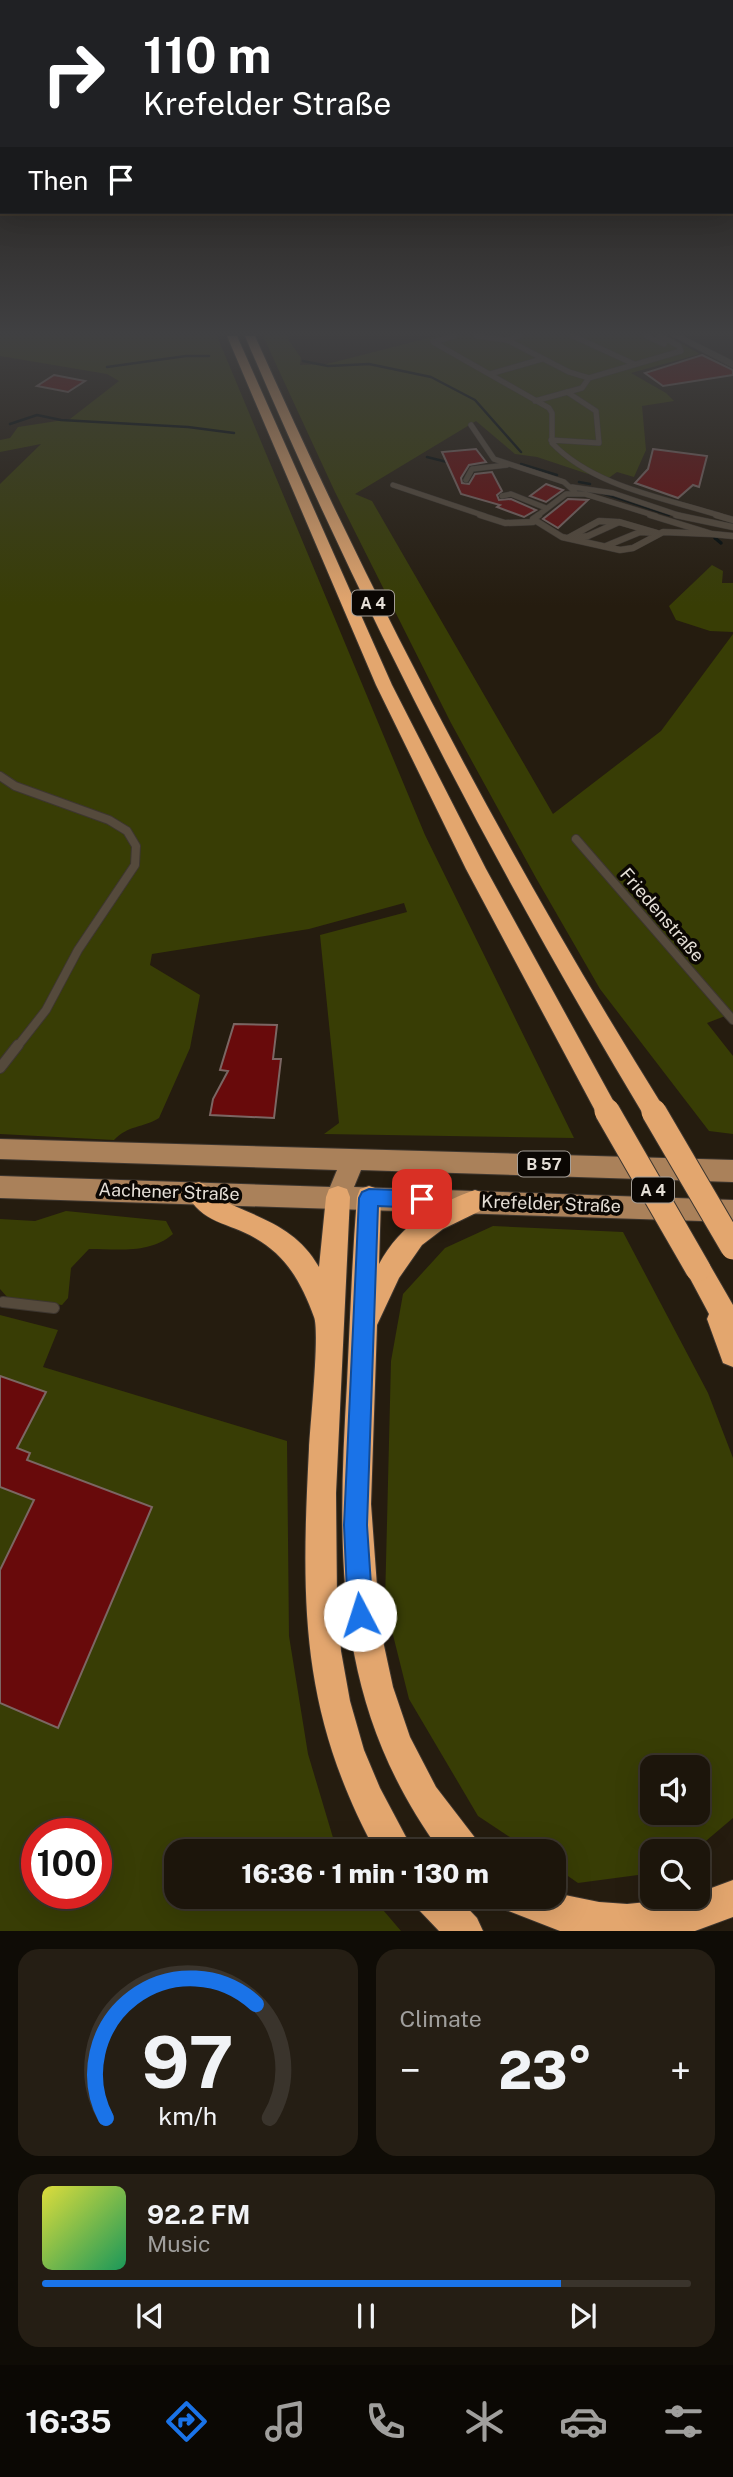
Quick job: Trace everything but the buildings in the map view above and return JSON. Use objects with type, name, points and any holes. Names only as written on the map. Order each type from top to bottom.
[{"type":"highway","name":"A 4","points":[[270,426],[355,624],[457,832],[607,1111],[733,1331]]},
{"type":"highway","name":"A 4","points":[[291,426],[382,623],[488,826],[578,990],[733,1247]]},
{"type":"highway","points":[[199,1193],[214,1212],[252,1223],[274,1235],[295,1254],[316,1284],[328,1329]]},
{"type":"highway","points":[[338,1198],[328,1329],[318,1559],[324,1660],[354,1774],[373,1816],[388,1839]]},
{"type":"highway","points":[[369,1198],[355,1552],[360,1615],[372,1672],[398,1753],[428,1808],[453,1839]]},
{"type":"highway","points":[[364,1324],[379,1288],[422,1228],[475,1201]]},
{"type":"highway","points":[[703,1278],[733,1353]]},
{"type":"highway","points":[[541,1909],[603,1929],[634,1931],[669,1926],[733,1898]]},
{"type":"highway","points":[[443,1909],[464,1931]]},
{"type":"main road","name":"B 57","points":[[0,1149],[733,1171]]},
{"type":"main road","points":[[338,1198],[354,1158]]},
{"type":"main road","points":[[354,1158],[369,1198]]},
{"type":"main road","name":"Aachener Straße","points":[[0,1187],[338,1198]]},
{"type":"main road","name":"Krefelder Straße","points":[[338,1198],[733,1211]]},
{"type":"lane","points":[[472,426],[487,452],[500,461],[572,487],[602,489],[712,524],[733,527]]},
{"type":"lane","points":[[551,426],[553,447],[599,475],[733,520]]},
{"type":"lane","points":[[597,426],[600,451]]},
{"type":"lane","points":[[551,440],[599,443]]},
{"type":"lane","points":[[472,469],[469,464],[500,461]]},
{"type":"lane","points":[[472,469],[512,465]]},
{"type":"lane","points":[[466,480],[472,469]]},
{"type":"lane","points":[[393,485],[505,523],[533,522],[596,548],[627,549],[657,533]]},
{"type":"lane","points":[[572,487],[576,493]]},
{"type":"lane","points":[[533,522],[546,508],[566,495],[576,493],[594,495],[712,534]]},
{"type":"lane","points":[[502,496],[512,494],[546,508]]},
{"type":"lane","points":[[568,538],[588,536],[619,522],[657,533]]},
{"type":"lane","points":[[596,548],[640,532],[733,536]]},
{"type":"lane","points":[[0,776],[30,793],[121,825],[138,843],[135,865],[84,943],[46,1010],[0,1068]]},
{"type":"lane","name":"Friedenstraße","points":[[576,839],[733,1020]]},
{"type":"lane","points":[[3,1302],[54,1308]]},
{"type":"green space","points":[[255,426],[425,835],[574,1138],[324,1134],[339,1123],[320,935],[407,912],[404,903],[309,929],[152,954],[150,965],[200,995],[190,1048],[159,1118],[130,1129],[114,1140],[0,1134],[0,484],[41,444],[0,452],[0,440],[10,438],[18,427]]},
{"type":"green space","points":[[305,426],[468,426],[355,494],[372,501],[553,814],[661,731],[733,634],[733,1013],[707,1023],[733,1056],[733,1134],[709,1131],[600,989],[451,723]]},
{"type":"green space","points":[[482,426],[644,426],[646,450],[634,477],[617,472],[606,480],[537,457],[515,454]]},
{"type":"green space","points":[[712,565],[723,571],[722,583],[733,583],[733,632],[710,631],[676,620],[669,606]]},
{"type":"green space","points":[[66,1211],[166,1221],[173,1234],[144,1248],[89,1249],[71,1268],[68,1298],[62,1305],[8,1298],[0,1289],[0,1219],[35,1221]]},
{"type":"green space","points":[[493,1226],[623,1232],[708,1393],[733,1458],[733,1818],[708,1839],[640,1839],[640,1875],[578,1883],[566,1875],[566,1839],[513,1839],[478,1816],[409,1699],[385,1603],[391,1361],[403,1294],[445,1248]]},
{"type":"green space","points":[[0,1315],[58,1330],[43,1367],[287,1441],[289,1636],[308,1754],[333,1839],[164,1839],[164,1909],[382,1909],[401,1931],[0,1931]]},
{"type":"waterway","points":[[172,426],[234,433]]},
{"type":"waterway","points":[[498,426],[521,452]]},
{"type":"waterway","points":[[427,457],[451,463]]},
{"type":"waterway","points":[[521,464],[557,475]]},
{"type":"waterway","points":[[579,482],[590,484]]},
{"type":"waterway","points":[[602,493],[669,515]]},
{"type":"waterway","points":[[715,538],[721,543]]},
{"type":"route","points":[[360,1615],[355,1552],[369,1198],[422,1199]]}]
